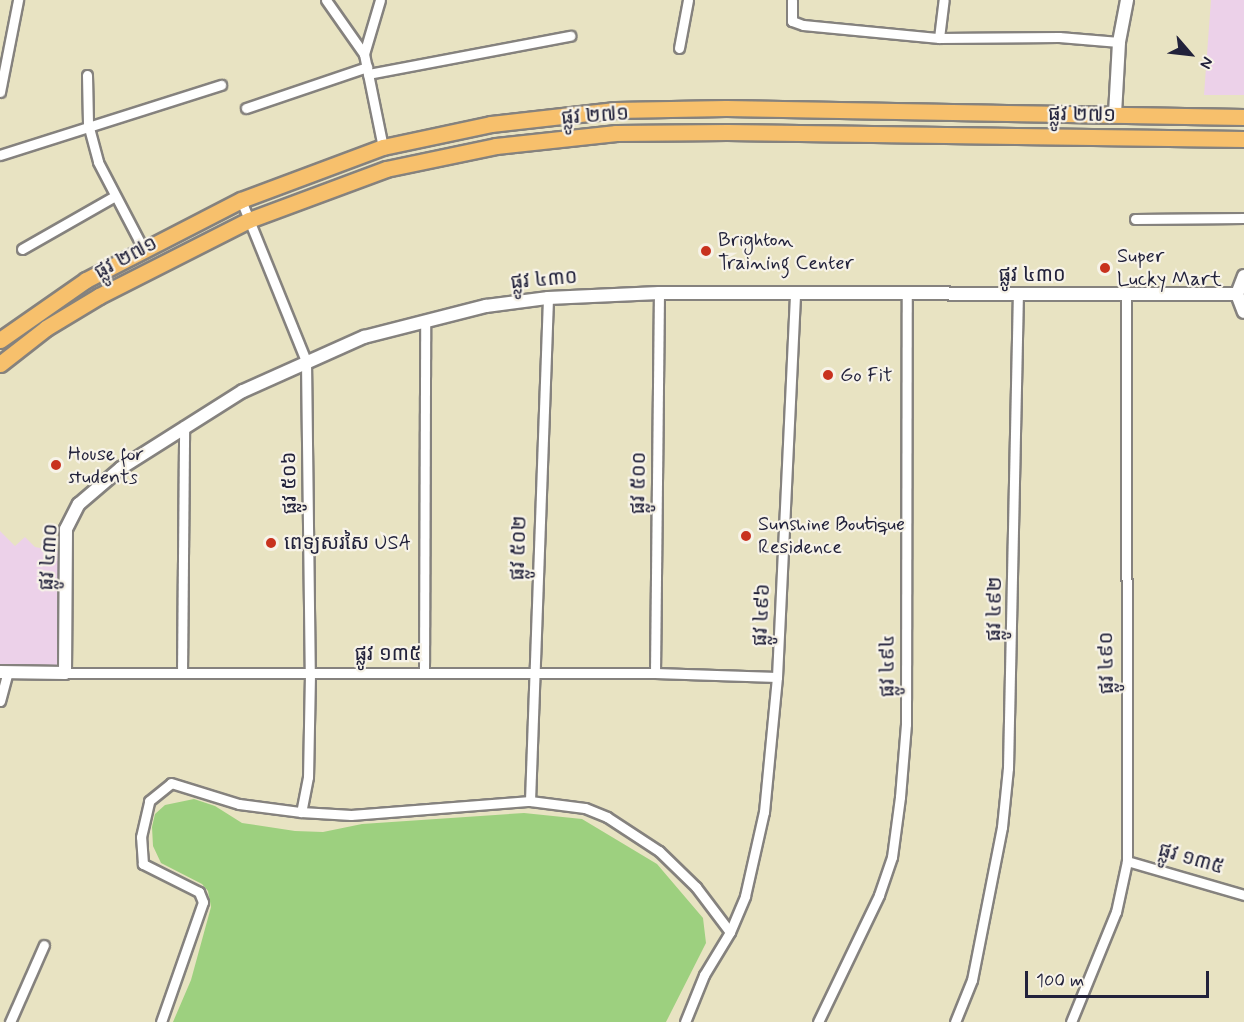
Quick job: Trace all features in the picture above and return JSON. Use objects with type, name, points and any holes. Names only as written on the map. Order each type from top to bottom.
[{"type":"main road","name":"ផ្លូវ ២៧១","points":[[0,340],[68,291],[143,248],[241,200],[383,147],[491,124],[615,110],[1244,117]]},
{"type":"main road","name":"ផ្លូវ ២៧១","points":[[0,364],[46,328],[99,296],[249,220],[386,169],[496,146],[616,134],[1244,140]]},
{"type":"street","points":[[0,92],[18,0]]},
{"type":"street","points":[[326,0],[364,54],[383,147]]},
{"type":"street","points":[[364,54],[380,0]]},
{"type":"street","points":[[679,48],[688,0]]},
{"type":"street","points":[[792,0],[792,21],[803,25],[939,38],[1059,38],[1119,42]]},
{"type":"street","points":[[939,38],[944,0]]},
{"type":"street","points":[[1115,114],[1119,42],[1127,0]]},
{"type":"street","points":[[246,108],[368,70],[570,36]]},
{"type":"street","points":[[87,75],[88,124],[98,162],[113,197],[143,248]]},
{"type":"street","points":[[0,155],[88,124],[221,85]]},
{"type":"street","points":[[22,249],[113,197]]},
{"type":"street","name":"ផ្លូវ ៥០៦","points":[[241,200],[306,361],[310,674],[308,777],[301,812]]},
{"type":"street","points":[[1135,219],[1244,218]]},
{"type":"street","points":[[1244,276],[1237,294],[1244,312]]},
{"type":"street","name":"ផ្លូវ ៤៣០","points":[[65,673],[68,522],[79,504],[121,468],[184,426],[306,361],[364,337],[425,320],[548,298],[659,293],[1237,294]]},
{"type":"street","name":"ផ្លូវ ៥០០","points":[[655,673],[659,293]]},
{"type":"street","name":"ផ្លូវ ៤៩៦","points":[[685,1022],[704,975],[730,932],[745,897],[765,812],[777,677],[795,294]]},
{"type":"street","name":"ផ្លូវ ៤៩៤","points":[[818,1022],[879,895],[892,857],[897,817],[906,724],[907,294]]},
{"type":"street","name":"ផ្លូវ ៤៩២","points":[[955,1022],[972,980],[981,921],[998,849],[1008,768],[1018,294]]},
{"type":"street","name":"ផ្លូវ ៤៩០","points":[[1071,1022],[1116,912],[1127,861],[1126,294]]},
{"type":"street","name":"ផ្លូវ ៥០២","points":[[530,801],[532,672],[548,298]]},
{"type":"street","points":[[424,673],[425,320]]},
{"type":"street","points":[[182,673],[184,426]]},
{"type":"street","points":[[0,701],[4,672]]},
{"type":"street","name":"ផ្លូវ ១៣៥","points":[[4,672],[310,674],[532,672],[777,677]]},
{"type":"street","points":[[161,1022],[204,902],[199,892],[143,864],[141,837],[149,801],[171,783],[239,804],[301,812],[351,814],[530,801],[585,808],[659,851],[696,887],[730,932]]},
{"type":"street","name":"ផ្លូវ ១៣៥","points":[[1127,861],[1244,895]]},
{"type":"street","points":[[10,1022],[44,945]]},
{"type":"shaded area","points":[[1211,0],[1244,0],[1244,95],[1204,95]]},
{"type":"shaded area","points":[[0,531],[15,546],[25,537],[35,547],[61,552],[58,667],[0,666]]},
{"type":"green space","points":[[194,799],[215,806],[242,823],[295,831],[323,832],[362,824],[524,813],[582,819],[657,864],[703,918],[706,943],[666,1022],[173,1022],[191,980],[211,907],[208,891],[202,884],[161,863],[153,846],[152,827],[155,814],[165,805]]},
{"type":"place","name":"Brighton Training Center","points":[[706,251]]},
{"type":"place","name":"Super Lucky Mart","points":[[1105,268]]},
{"type":"place","name":"Go Fit","points":[[828,375]]},
{"type":"place","name":"House for students","points":[[56,465]]},
{"type":"place","name":"Sunshine Boutique Residence","points":[[746,536]]},
{"type":"place","name":"ពេទ្យសរសៃ USA","points":[[271,543]]}]
